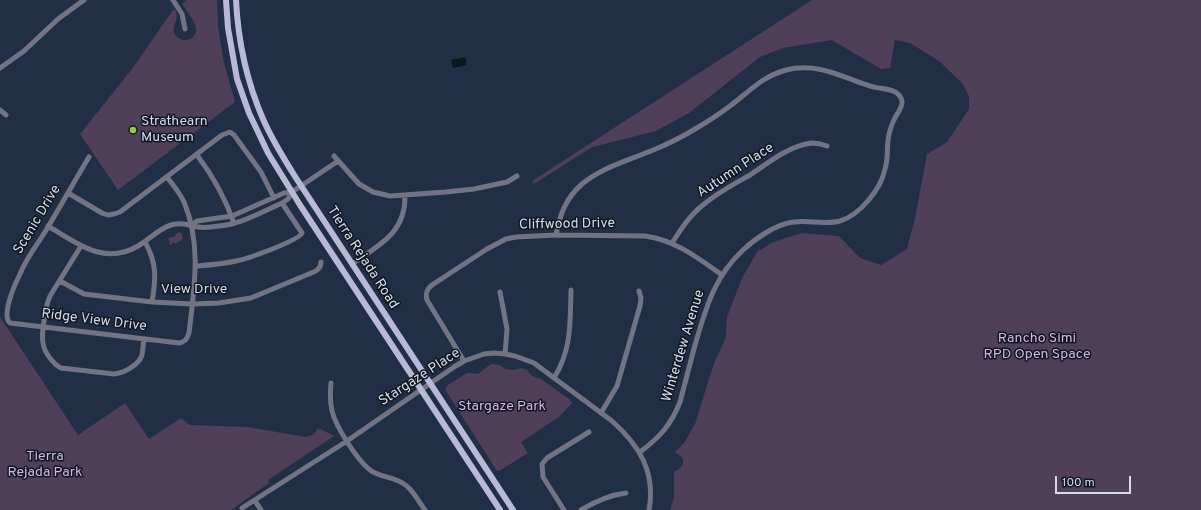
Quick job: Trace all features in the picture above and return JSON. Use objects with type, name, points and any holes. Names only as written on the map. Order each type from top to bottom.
[{"type":"main road","name":"Tierra Rejada Road","points":[[226,0],[228,28],[233,60],[242,95],[264,146],[292,192],[500,510]]},
{"type":"main road","name":"Tierra Rejada Road","points":[[236,0],[243,53],[253,92],[263,119],[272,136],[301,186],[513,510]]},
{"type":"street","points":[[0,68],[24,51],[58,20],[84,0]]},
{"type":"street","points":[[173,0],[182,14],[185,29]]},
{"type":"street","name":"Winterdew Avenue","points":[[556,235],[559,220],[565,205],[574,192],[584,183],[608,169],[672,141],[722,112],[756,84],[773,74],[798,68],[820,69],[835,72],[871,87],[892,90],[897,93],[902,102],[900,110],[890,131],[887,160],[882,179],[874,194],[857,211],[841,220],[826,222],[794,222],[774,228],[758,238],[732,261],[713,289],[706,307],[680,402],[675,414],[662,434],[640,452]]},
{"type":"street","points":[[0,110],[6,115]]},
{"type":"street","points":[[68,193],[102,213],[108,215],[114,214],[222,136],[230,132],[257,165],[274,198]]},
{"type":"street","name":"Autumn Place","points":[[672,243],[692,216],[703,205],[717,195],[794,148],[813,143],[827,146]]},
{"type":"street","points":[[197,155],[217,183],[234,223]]},
{"type":"street","points":[[334,156],[352,177],[366,188],[381,194],[405,195],[474,189],[507,182],[517,176]]},
{"type":"street","name":"Scenic Drive","points":[[8,321],[10,297],[20,273],[89,157]]},
{"type":"street","points":[[48,226],[81,246],[98,253],[118,254],[145,242],[170,225],[182,224],[199,227],[221,226],[234,223],[282,203],[288,199],[292,192],[338,161]]},
{"type":"street","points":[[167,177],[184,202],[192,225],[196,251],[192,304]]},
{"type":"street","points":[[192,225],[197,221],[232,216],[284,193],[292,192]]},
{"type":"street","points":[[352,264],[384,242],[398,227],[403,216],[405,195]]},
{"type":"street","points":[[196,266],[239,261],[280,246],[300,236],[302,233],[282,203]]},
{"type":"street","name":"Cliffwood Drive","points":[[464,361],[427,300],[426,295],[428,288],[487,249],[502,241],[516,237],[556,235],[645,236],[659,238],[672,243],[722,275]]},
{"type":"street","points":[[145,242],[153,260],[155,269],[152,302]]},
{"type":"street","points":[[81,246],[47,303],[43,344],[54,363],[61,368],[114,374],[121,373],[138,362],[142,356],[144,339]]},
{"type":"street","name":"View Drive","points":[[60,281],[84,294],[152,302],[192,304],[219,303],[250,298],[316,271],[320,267],[321,262]]},
{"type":"street","points":[[554,378],[563,362],[568,345],[571,290]]},
{"type":"street","points":[[601,412],[613,395],[620,379],[640,306],[641,298],[639,291]]},
{"type":"street","points":[[500,292],[507,329],[505,354]]},
{"type":"street","name":"Ridge View Drive","points":[[8,321],[14,324],[179,343],[184,342],[188,338],[192,304]]},
{"type":"street","name":"Stargaze Place","points":[[242,508],[347,441],[464,361],[484,354],[494,353],[525,359],[534,363],[623,430],[640,452],[649,477],[649,510]]},
{"type":"street","points":[[331,383],[330,394],[332,410],[338,426],[365,466],[378,475],[404,483],[416,495],[425,510]]},
{"type":"street","points":[[564,510],[543,477],[542,468],[544,461],[589,432]]},
{"type":"street","points":[[581,510],[613,495],[626,493]]},
{"type":"street","points":[[255,501],[261,510]]},
{"type":"green space","points":[[187,0],[217,0],[218,27],[224,63],[235,102],[118,190],[80,134],[132,69],[173,10],[175,10],[177,17],[174,30],[176,36],[182,40],[192,38],[196,32],[196,29],[182,4]]},
{"type":"green space","name":"Rancho Simi RPD Open Space","points":[[812,0],[1201,0],[1201,510],[670,510],[674,498],[674,472],[680,468],[683,462],[679,454],[675,452],[684,443],[695,424],[714,363],[726,337],[727,317],[742,278],[757,252],[773,242],[802,233],[839,236],[860,258],[881,265],[907,249],[915,218],[927,154],[947,142],[969,109],[969,96],[962,83],[939,61],[910,43],[895,40],[890,68],[881,69],[832,40],[783,48],[760,57],[689,113],[656,131],[592,147],[534,184],[532,181]]},
{"type":"green space","points":[[179,232],[182,234],[183,239],[175,244],[173,242],[171,245],[169,244],[170,242],[168,238],[173,237]]},
{"type":"green space","name":"Tierra Rejada Park","points":[[0,317],[78,435],[125,403],[149,439],[181,418],[190,425],[248,427],[305,437],[316,432],[318,428],[334,436],[268,480],[269,483],[231,510],[0,510]]},
{"type":"green space","name":"Stargaze Park","points":[[491,364],[499,365],[506,369],[513,370],[521,368],[527,370],[532,376],[541,379],[569,399],[572,403],[559,417],[521,442],[528,453],[499,471],[497,471],[446,391],[448,385],[467,373],[478,374]]},
{"type":"shaded area","points":[[465,57],[466,65],[453,68],[451,60]]},
{"type":"place","name":"Strathearn Museum","points":[[133,130]]}]
